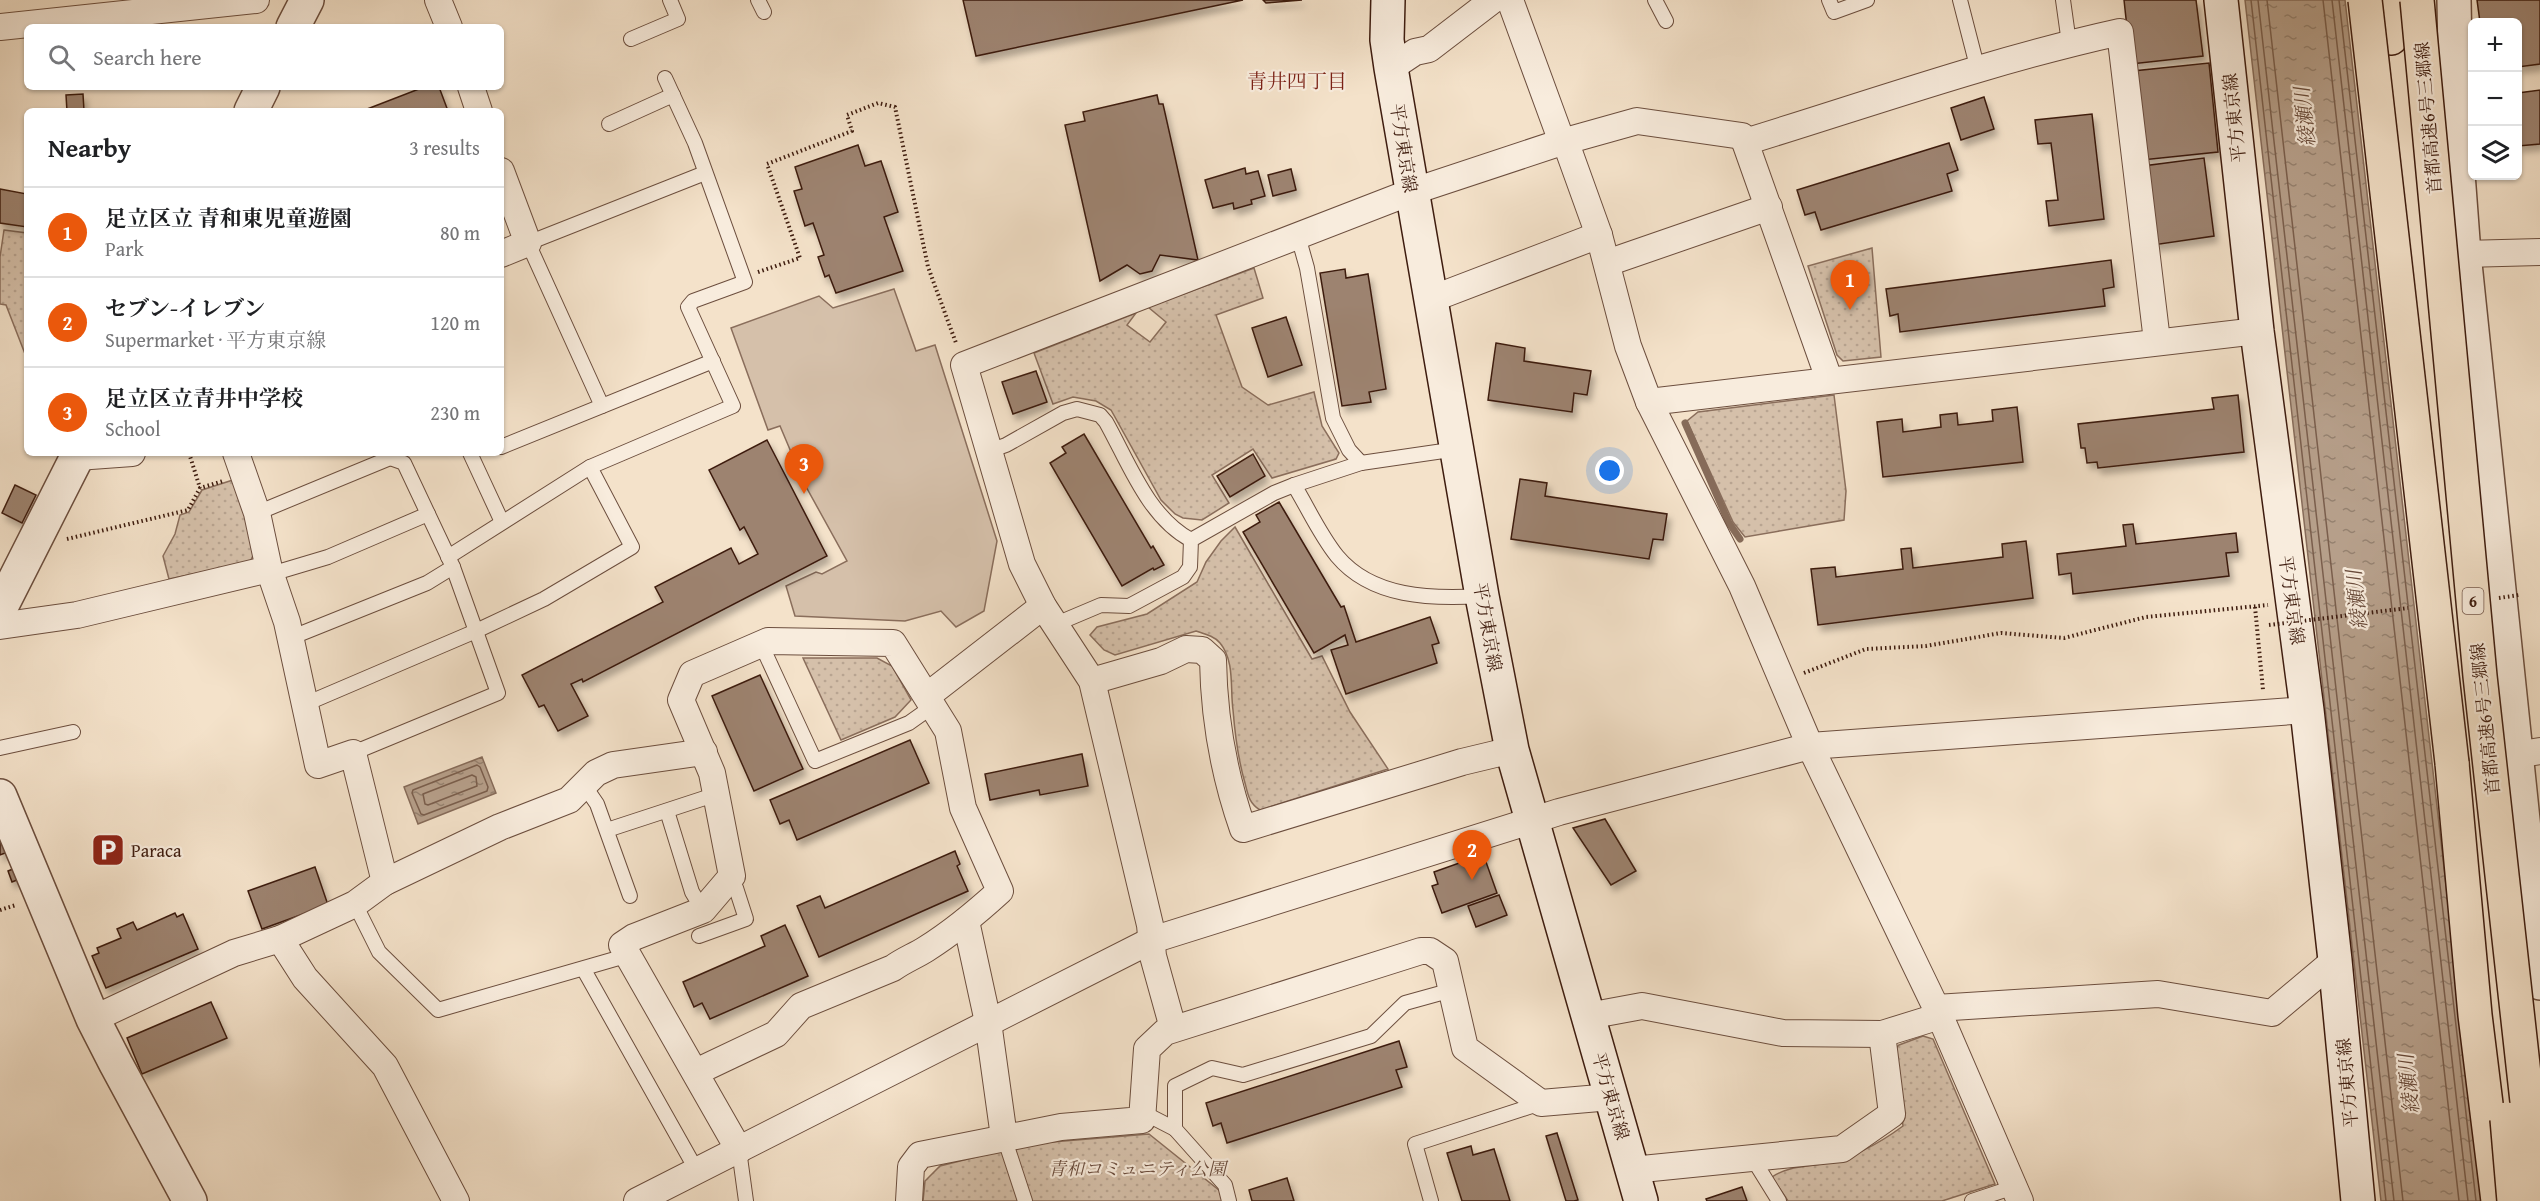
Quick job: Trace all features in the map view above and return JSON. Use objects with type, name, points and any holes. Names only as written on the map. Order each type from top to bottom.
[{"type":"highway","points":[[2365,0],[2451,763],[2475,1016],[2498,1201]]},
{"type":"highway","points":[[2389,0],[2442,570],[2451,763]]},
{"type":"highway","name":"首都高速6号三郷線","points":[[2419,0],[2514,1201]]},
{"type":"highway","name":"首都高速6号三郷線","points":[[2419,0],[2480,676],[2538,1201]]},
{"type":"main road","points":[[295,24],[307,0]]},
{"type":"main road","name":"平方東京線","points":[[1372,0],[1389,54]]},
{"type":"main road","name":"平方東京線","points":[[1388,0],[1389,54],[1411,192],[1482,596],[1512,750],[1641,1201]]},
{"type":"main road","name":"平方東京線","points":[[2221,0],[2257,331],[2307,710],[2335,960],[2358,1201]]},
{"type":"main road","points":[[2454,0],[2456,149],[2464,255],[2528,753],[2540,983]]},
{"type":"main road","points":[[252,108],[262,90]]},
{"type":"main road","points":[[0,609],[77,456]]},
{"type":"main road","points":[[0,796],[93,1018],[190,1201]]},
{"type":"street","points":[[28,24],[256,0]]},
{"type":"street","points":[[438,0],[448,24]]},
{"type":"street","points":[[1389,54],[1429,49],[1493,0]]},
{"type":"street","points":[[1510,0],[1599,235],[1628,346],[1649,402],[1742,586],[1810,746],[1938,1012],[2017,1194]]},
{"type":"street","points":[[0,27],[24,24]]},
{"type":"street","points":[[1745,142],[2069,43],[2120,32],[2157,340]]},
{"type":"street","points":[[472,90],[478,108]]},
{"type":"street","points":[[1173,1028],[1153,956],[1152,940],[1092,681],[1050,615],[1022,564],[964,365],[1411,192],[1562,142],[1637,121],[1742,136],[1829,379]]},
{"type":"street","points":[[504,179],[528,243],[504,253]]},
{"type":"street","points":[[1607,262],[1769,207]]},
{"type":"street","points":[[1429,300],[1599,235]]},
{"type":"street","points":[[2464,255],[2540,252]]},
{"type":"street","points":[[1649,402],[2157,340],[2257,331]]},
{"type":"street","points":[[240,464],[257,513],[270,572],[287,622],[303,705],[318,765],[353,753],[384,882]]},
{"type":"street","points":[[0,626],[77,615],[270,572]]},
{"type":"street","points":[[930,701],[1050,615]]},
{"type":"street","points":[[696,1072],[776,1034],[801,1005],[893,968],[906,958],[924,951],[966,921],[1000,891],[963,808],[948,731],[893,643],[768,641],[692,674],[681,700],[712,773],[732,876],[703,910],[634,937],[622,945],[739,1150]]},
{"type":"street","points":[[1092,681],[1161,662],[1186,649],[1202,650],[1213,660],[1214,701],[1223,755],[1243,829],[1462,762],[1512,750]]},
{"type":"street","points":[[636,1201],[1152,940],[1532,820],[1810,746],[2307,710]]},
{"type":"street","points":[[93,1018],[234,953],[280,939],[355,904],[384,882],[500,827],[569,800],[596,773],[613,765],[704,752]]},
{"type":"street","points":[[966,921],[988,1022],[1004,1137]]},
{"type":"street","points":[[280,939],[305,978],[385,1066],[453,1200]]},
{"type":"street","points":[[909,1201],[910,1167],[920,1155],[1061,1127],[1142,1120],[1147,1049],[1165,1032],[1173,1028],[1421,951],[1430,951],[1444,961],[1465,1048],[1541,1103],[1611,1097]]},
{"type":"street","points":[[1588,1016],[1642,1006],[1783,1033],[1882,1034],[1938,1012],[2158,994],[2272,1013],[2335,960]]},
{"type":"street","points":[[1632,1170],[1842,1149],[1892,1114],[1882,1034]]},
{"type":"lane","points":[[631,39],[678,19],[670,0]]},
{"type":"lane","points":[[1655,0],[1666,21]]},
{"type":"lane","points":[[1829,0],[1834,12],[1867,0]]},
{"type":"lane","points":[[1960,0],[1977,70]]},
{"type":"lane","points":[[2063,0],[2069,43]]},
{"type":"lane","points":[[290,638],[427,583],[502,522],[590,467],[733,406],[688,307],[693,301],[746,282],[695,143],[665,78]]},
{"type":"lane","points":[[609,124],[673,95]]},
{"type":"lane","points":[[602,406],[528,243],[705,173]]},
{"type":"lane","points":[[1298,236],[1307,268],[1333,418],[1349,450],[1361,463]]},
{"type":"lane","points":[[504,446],[713,361]]},
{"type":"lane","points":[[988,450],[1006,445],[1063,413],[1077,409],[1100,415],[1155,509],[1166,523],[1191,540]]},
{"type":"lane","points":[[1191,540],[1274,493],[1294,485],[1361,463],[1457,449]]},
{"type":"lane","points":[[257,513],[387,456]]},
{"type":"lane","points":[[353,753],[498,693],[451,562],[404,463],[391,456]]},
{"type":"lane","points":[[476,456],[502,522]]},
{"type":"lane","points":[[303,705],[476,631],[544,599],[632,547],[590,467]]},
{"type":"lane","points":[[1294,485],[1335,554],[1350,570],[1370,581],[1407,595],[1448,598],[1482,596]]},
{"type":"lane","points":[[270,572],[328,557],[428,514]]},
{"type":"lane","points":[[1050,615],[1101,605],[1129,606],[1183,577],[1190,567],[1191,540]]},
{"type":"lane","points":[[761,644],[815,761],[909,723],[930,701]]},
{"type":"lane","points":[[0,748],[74,732]]},
{"type":"lane","points":[[584,785],[597,804],[630,896]]},
{"type":"lane","points":[[607,830],[717,794]]},
{"type":"lane","points":[[667,811],[692,892],[703,910]]},
{"type":"lane","points":[[699,936],[746,919],[736,888],[728,880]]},
{"type":"lane","points":[[355,904],[379,952],[438,1010],[629,956]]},
{"type":"lane","points":[[584,970],[697,1171]]},
{"type":"lane","points":[[1175,1129],[1175,1086],[1212,1068],[1243,1075],[1371,1036],[1405,1003],[1452,990]]},
{"type":"lane","points":[[1431,1201],[1415,1144],[1541,1103]]},
{"type":"lane","points":[[1144,1113],[1175,1129],[1225,1185],[1229,1201]]},
{"type":"lane","points":[[1004,1137],[1025,1201]]},
{"type":"lane","points":[[739,1150],[746,1201]]},
{"type":"lane","points":[[1753,1159],[1779,1201]]},
{"type":"lane","points":[[1972,1201],[2017,1194]]},
{"type":"path","points":[[744,277],[800,258],[767,164],[852,131],[847,115],[878,103],[895,106],[928,267],[964,365]]},
{"type":"path","points":[[190,456],[200,488]]},
{"type":"path","points":[[60,541],[188,510],[200,488],[240,464]]},
{"type":"path","points":[[2497,598],[2520,595]]},
{"type":"path","points":[[1783,680],[1866,649],[1926,646],[2001,633],[2064,638],[2146,617],[2292,603]]},
{"type":"path","points":[[2255,607],[2262,690],[2269,693]]},
{"type":"path","points":[[2270,636],[2269,625],[2417,608]]},
{"type":"green space","points":[[4,230],[24,233],[24,351],[6,305],[0,304],[0,257]]},
{"type":"green space","points":[[1872,248],[1881,357],[1843,361],[1837,355],[1808,266]]},
{"type":"green space","points":[[1254,268],[1263,298],[1216,315],[1242,387],[1268,405],[1314,392],[1322,426],[1339,453],[1336,459],[1272,478],[1253,449],[1212,475],[1229,503],[1202,520],[1183,518],[1175,514],[1161,500],[1111,410],[1096,401],[1073,397],[1053,404],[1034,353],[1136,313],[1127,325],[1150,342],[1166,322],[1148,307]]},
{"type":"green space","points":[[894,289],[916,351],[935,345],[997,541],[984,611],[956,627],[941,611],[905,621],[795,616],[786,586],[816,572],[822,574],[847,561],[788,454],[791,452],[780,426],[768,430],[731,328],[819,296],[833,308]]},
{"type":"green space","points":[[1834,395],[1846,491],[1844,520],[1745,537],[1733,522],[1687,421],[1698,412]]},
{"type":"green space","points":[[236,479],[256,549],[250,562],[169,579],[163,556],[175,534],[180,515],[189,512],[202,490]]},
{"type":"green space","points":[[1235,527],[1312,659],[1322,656],[1350,712],[1388,769],[1260,810],[1253,805],[1243,774],[1235,729],[1230,667],[1225,650],[1220,643],[1196,631],[1115,655],[1104,650],[1090,635],[1097,627],[1147,614],[1197,582],[1206,562],[1221,541]]},
{"type":"green space","points":[[803,658],[877,658],[892,666],[911,700],[895,717],[841,740]]},
{"type":"green space","points":[[1923,1036],[1933,1039],[1995,1184],[1942,1201],[1788,1201],[1772,1177],[1778,1173],[1847,1157],[1876,1144],[1903,1126],[1894,1050],[1899,1045]]},
{"type":"green space","name":"青和コミュニティ公園","points":[[1149,1134],[1220,1191],[1223,1201],[923,1201],[925,1181],[940,1166],[1028,1144]]},
{"type":"water","name":"綾瀬川","points":[[2245,0],[2345,0],[2482,1201],[2381,1201]]},
{"type":"water","points":[[482,757],[496,793],[418,824],[404,787]]},
{"type":"building","points":[[963,0],[1243,0],[976,56]]},
{"type":"building","points":[[1263,0],[1302,0],[1266,3]]},
{"type":"building","points":[[2124,0],[2196,0],[2203,56],[2131,64]]},
{"type":"building","points":[[2477,0],[2540,0],[2540,64],[2522,66],[2522,18],[2479,18]]},
{"type":"building","points":[[2209,63],[2218,152],[2142,160],[2133,71]]},
{"type":"building","points":[[416,90],[440,90],[447,108],[370,108]]},
{"type":"building","points":[[2540,90],[2540,144],[2522,146],[2522,92]]},
{"type":"building","points":[[83,94],[84,108],[67,108],[66,95]]},
{"type":"building","points":[[1157,95],[1159,104],[1163,104],[1198,260],[1160,255],[1152,271],[1140,274],[1127,265],[1100,281],[1065,125],[1085,121],[1083,112]]},
{"type":"building","points":[[1984,97],[1994,129],[1961,140],[1951,108]]},
{"type":"building","points":[[2092,114],[2104,219],[2049,226],[2046,201],[2058,200],[2051,143],[2038,144],[2035,120]]},
{"type":"building","points":[[1949,143],[1958,170],[1947,174],[1952,191],[1821,230],[1815,212],[1805,215],[1797,190]]},
{"type":"building","points":[[858,145],[865,166],[881,161],[898,212],[884,217],[903,271],[836,293],[829,275],[825,277],[818,257],[824,255],[813,223],[805,226],[794,191],[802,189],[795,167]]},
{"type":"building","points":[[2204,158],[2214,236],[2153,245],[2143,166]]},
{"type":"building","points":[[1245,168],[1246,174],[1258,171],[1265,196],[1251,200],[1252,204],[1234,209],[1233,203],[1213,208],[1205,180]]},
{"type":"building","points":[[1291,169],[1296,190],[1273,196],[1268,175]]},
{"type":"building","points":[[0,189],[24,193],[24,227],[0,223]]},
{"type":"building","points":[[2111,260],[2114,287],[2103,289],[2105,306],[1900,332],[1898,314],[1890,316],[1886,289]]},
{"type":"building","points":[[1345,269],[1346,278],[1368,274],[1386,389],[1369,392],[1371,402],[1342,406],[1320,273]]},
{"type":"building","points":[[1286,317],[1302,365],[1268,377],[1252,328]]},
{"type":"building","points":[[1496,343],[1525,348],[1524,361],[1591,371],[1587,395],[1574,393],[1572,412],[1488,400]]},
{"type":"building","points":[[1036,371],[1047,402],[1013,414],[1002,382]]},
{"type":"building","points":[[2238,395],[2244,452],[2098,468],[2097,462],[2087,463],[2085,448],[2081,448],[2078,424],[2214,409],[2212,398]]},
{"type":"building","points":[[2017,407],[2023,462],[1883,477],[1877,422],[1902,419],[1903,432],[1941,427],[1940,415],[1957,413],[1958,425],[1993,421],[1992,410]]},
{"type":"building","points":[[1084,434],[1151,548],[1153,546],[1164,565],[1154,570],[1153,568],[1122,586],[1050,463],[1066,453],[1062,447]]},
{"type":"building","points":[[767,440],[827,556],[583,682],[582,679],[571,684],[588,716],[558,731],[544,705],[539,707],[522,675],[663,602],[655,587],[731,548],[739,564],[758,554],[744,527],[740,530],[709,470]]},
{"type":"building","points":[[1253,454],[1265,476],[1230,497],[1217,476]]},
{"type":"building","points":[[1520,479],[1547,483],[1545,496],[1667,514],[1663,540],[1653,539],[1649,559],[1511,539]]},
{"type":"building","points":[[15,485],[36,495],[22,523],[2,513]]},
{"type":"building","points":[[1279,502],[1341,607],[1344,606],[1356,642],[1430,617],[1439,643],[1432,645],[1437,663],[1346,694],[1331,650],[1348,645],[1345,635],[1314,653],[1243,532],[1260,522],[1256,515]]},
{"type":"building","points":[[2133,524],[2136,544],[2236,533],[2238,552],[2226,553],[2229,576],[2073,594],[2071,573],[2059,575],[2057,554],[2126,546],[2123,525]]},
{"type":"building","points":[[2026,541],[2033,598],[1818,625],[1811,569],[1835,567],[1836,577],[1903,569],[1901,549],[1911,548],[1913,568],[2003,557],[2002,544]]},
{"type":"building","points":[[760,675],[803,769],[754,791],[712,696]]},
{"type":"building","points":[[910,740],[929,783],[797,840],[789,820],[780,824],[770,800]]},
{"type":"building","points":[[1082,754],[1088,786],[1040,795],[1039,790],[990,800],[985,774]]},
{"type":"building","points":[[0,818],[13,850],[0,855]]},
{"type":"building","points":[[1605,819],[1636,871],[1611,885],[1573,828]]},
{"type":"building","points":[[955,851],[960,864],[957,866],[968,891],[819,957],[797,906],[820,896],[825,908]]},
{"type":"building","points":[[1476,857],[1486,862],[1497,893],[1442,913],[1432,886],[1438,884],[1434,872]]},
{"type":"building","points":[[18,867],[22,878],[12,882],[8,871]]},
{"type":"building","points":[[315,867],[328,905],[262,929],[248,891]]},
{"type":"building","points":[[1499,895],[1507,915],[1476,927],[1468,906]]},
{"type":"building","points":[[175,913],[177,917],[183,914],[198,949],[106,988],[92,956],[99,953],[97,948],[121,938],[117,929],[133,922],[137,930]]},
{"type":"building","points":[[785,925],[808,976],[710,1019],[702,1003],[694,1007],[683,982],[765,946],[761,936]]},
{"type":"building","points":[[211,1002],[227,1038],[142,1074],[127,1038]]},
{"type":"building","points":[[1399,1041],[1407,1067],[1396,1070],[1402,1087],[1227,1143],[1221,1123],[1213,1126],[1206,1103]]},
{"type":"building","points":[[1557,1133],[1578,1200],[1566,1201],[1546,1136]]},
{"type":"building","points":[[1471,1146],[1473,1155],[1494,1149],[1510,1201],[1462,1201],[1447,1153]]},
{"type":"building","points":[[1287,1178],[1294,1201],[1252,1201],[1249,1190]]},
{"type":"building","points":[[1742,1187],[1747,1201],[1707,1201],[1706,1199]]},
{"type":"waterway","points":[[1685,423],[1729,523],[1740,539]]},
{"type":"place","name":"足立区立 青和東児童遊園","points":[[1850,310]]},
{"type":"place","name":"足立区立青井中学校","points":[[804,494]]},
{"type":"place","name":"Paraca","points":[[108,850]]},
{"type":"place","name":"セブン-イレブン","points":[[1472,880]]},
{"type":"district","name":"青井四丁目","points":[[1297,80]]}]
